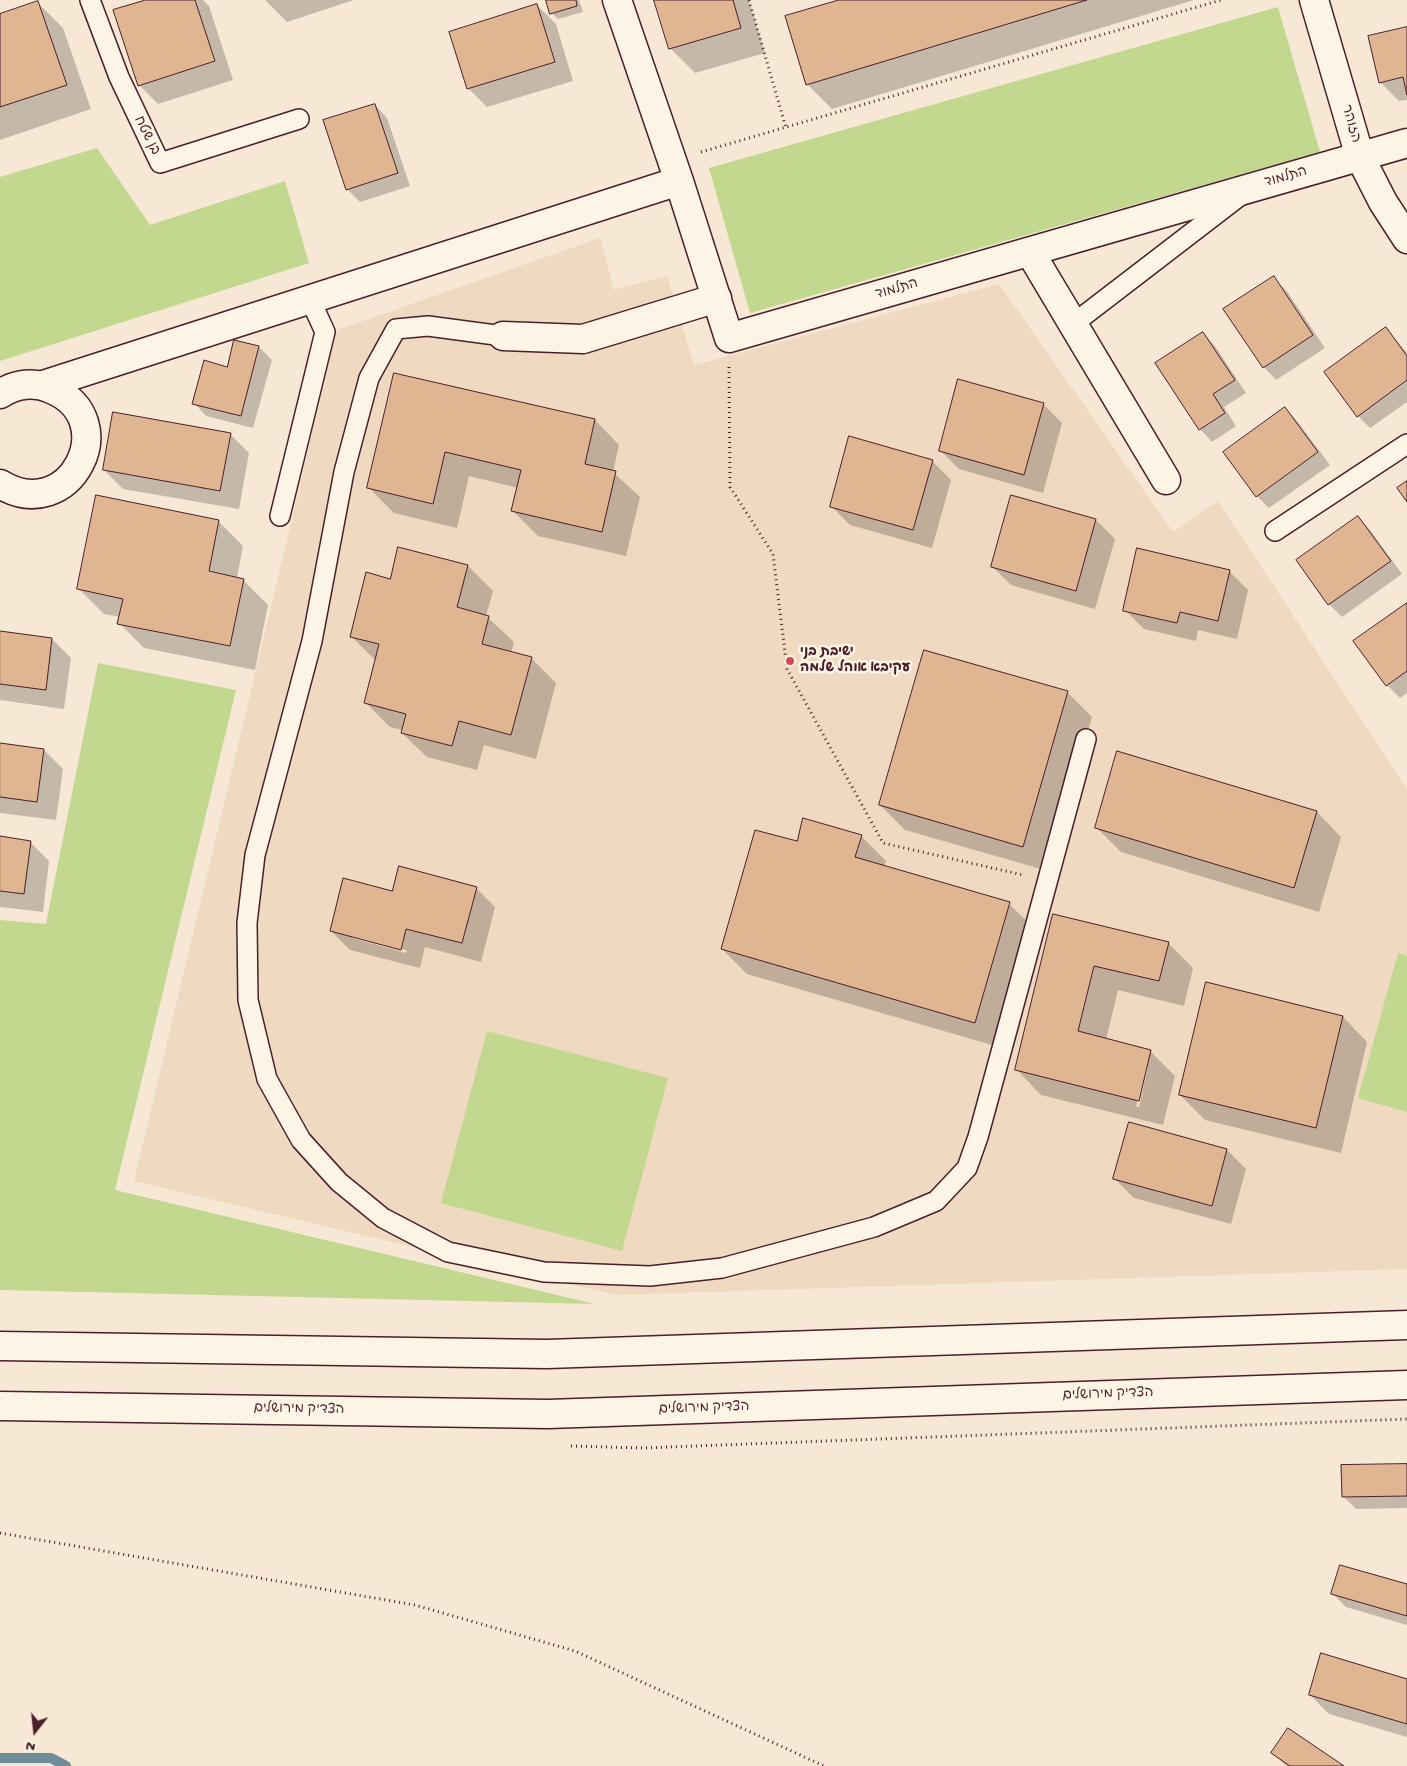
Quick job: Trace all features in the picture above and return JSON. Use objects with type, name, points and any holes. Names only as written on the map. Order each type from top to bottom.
[{"type":"main road","points":[[617,0],[676,171],[729,338]]},
{"type":"main road","name":"הזוהר","points":[[1314,0],[1360,157],[1383,202],[1407,239]]},
{"type":"main road","name":"התלמוד","points":[[729,338],[1407,143]]},
{"type":"main road","points":[[43,385],[310,299],[676,171]]},
{"type":"main road","points":[[1030,252],[1166,480]]},
{"type":"main road","points":[[503,336],[583,339],[717,298]]},
{"type":"main road","points":[[0,394],[7,389],[25,384],[43,385],[60,392],[74,404],[83,420],[86,438],[84,456],[76,472],[63,484],[47,492],[29,494],[11,491],[0,484]]},
{"type":"main road","points":[[0,1346],[547,1354],[1407,1325]]},
{"type":"main road","name":"הצדיק מירושלים","points":[[0,1406],[548,1414],[1407,1385]]},
{"type":"lane","name":"בן שטח","points":[[90,0],[122,86],[160,163],[299,119]]},
{"type":"lane","points":[[1073,324],[1251,188]]},
{"type":"lane","points":[[280,516],[325,332],[310,299]]},
{"type":"lane","points":[[503,336],[428,326],[396,330],[369,378],[344,472],[312,642],[255,855],[247,923],[248,1000],[267,1079],[301,1140],[339,1182],[383,1218],[448,1252],[544,1272],[650,1276],[722,1268],[874,1227],[936,1201],[966,1168],[978,1138],[1086,740]]},
{"type":"lane","points":[[1275,531],[1407,444]]},
{"type":"path","points":[[749,0],[786,128]]},
{"type":"path","points":[[676,171],[786,128],[1222,0]]},
{"type":"path","points":[[729,338],[730,487],[773,554],[787,669],[883,844],[1048,881]]},
{"type":"path","points":[[0,1533],[416,1604],[575,1651],[824,1766]]},
{"type":"shaded area","name":"ישיבת בני עקיבא אוהל שלמה","points":[[600,238],[614,290],[667,276],[694,365],[999,284],[1173,532],[1218,501],[1407,789],[1407,1269],[616,1295],[134,1181],[337,330]]},
{"type":"green space","points":[[1278,7],[1320,152],[750,313],[709,168]]},
{"type":"green space","points":[[97,148],[150,225],[285,181],[309,263],[0,361],[0,177]]},
{"type":"green space","points":[[98,663],[236,690],[115,1190],[595,1304],[0,1290],[0,920],[46,924]]},
{"type":"green space","points":[[1398,953],[1407,956],[1407,1112],[1358,1098]]},
{"type":"green space","points":[[487,1031],[668,1078],[622,1251],[441,1203]]},
{"type":"building","points":[[146,0],[195,0],[215,61],[138,86],[113,10]]},
{"type":"building","points":[[546,0],[576,0],[577,6],[550,14]]},
{"type":"building","points":[[654,0],[733,0],[741,28],[669,49]]},
{"type":"building","points":[[839,0],[1087,0],[806,85],[785,16]]},
{"type":"building","points":[[38,1],[67,85],[0,107],[0,14]]},
{"type":"building","points":[[537,4],[555,62],[467,89],[449,32]]},
{"type":"building","points":[[1407,27],[1407,95],[1403,77],[1379,83],[1368,36]]},
{"type":"building","points":[[375,104],[398,173],[346,190],[323,120]]},
{"type":"building","points":[[1274,276],[1313,335],[1263,368],[1223,309]]},
{"type":"building","points":[[1386,327],[1407,356],[1407,380],[1357,417],[1324,372]]},
{"type":"building","points":[[1203,332],[1235,380],[1213,394],[1225,413],[1199,430],[1155,363]]},
{"type":"building","points":[[234,340],[259,346],[241,416],[192,404],[204,360],[227,367]]},
{"type":"building","points":[[394,373],[595,419],[585,464],[616,471],[602,532],[511,511],[521,470],[445,452],[433,504],[367,488]]},
{"type":"building","points":[[958,379],[1044,403],[1024,475],[939,451]]},
{"type":"building","points":[[1285,407],[1318,452],[1256,497],[1223,452]]},
{"type":"building","points":[[113,412],[231,433],[220,491],[103,470]]},
{"type":"building","points":[[849,436],[933,460],[913,530],[830,507]]},
{"type":"building","points":[[1407,481],[1407,502],[1397,488]]},
{"type":"building","points":[[96,495],[219,520],[209,571],[244,579],[230,646],[117,624],[123,599],[77,589]]},
{"type":"building","points":[[1011,495],[1096,519],[1076,591],[991,567]]},
{"type":"building","points":[[1358,516],[1391,561],[1328,605],[1296,560]]},
{"type":"building","points":[[398,547],[468,565],[457,607],[489,616],[482,644],[532,657],[511,735],[459,721],[452,746],[401,733],[406,714],[364,703],[379,644],[350,637],[366,572],[390,579]]},
{"type":"building","points":[[1137,548],[1230,570],[1218,621],[1180,612],[1177,623],[1123,611]]},
{"type":"building","points":[[1407,603],[1407,671],[1386,686],[1353,641]]},
{"type":"building","points":[[0,631],[52,638],[46,690],[0,684]]},
{"type":"building","points":[[924,650],[1068,691],[1023,847],[879,805]]},
{"type":"building","points":[[0,743],[44,749],[37,802],[0,797]]},
{"type":"building","points":[[1117,751],[1317,811],[1294,888],[1095,828]]},
{"type":"building","points":[[803,818],[862,835],[855,857],[1010,902],[975,1023],[721,949],[755,830],[797,841]]},
{"type":"building","points":[[0,836],[31,841],[24,894],[0,891]]},
{"type":"building","points":[[399,866],[477,887],[462,943],[406,929],[401,950],[330,931],[343,878],[392,891]]},
{"type":"building","points":[[1053,914],[1169,942],[1159,981],[1094,966],[1078,1031],[1151,1050],[1139,1101],[1015,1070]]},
{"type":"building","points":[[1206,982],[1343,1016],[1316,1128],[1179,1095]]},
{"type":"building","points":[[1129,1122],[1227,1149],[1212,1206],[1113,1179]]},
{"type":"building","points":[[1407,1464],[1407,1496],[1342,1497],[1341,1465]]},
{"type":"building","points":[[1340,1565],[1407,1584],[1407,1616],[1331,1594]]},
{"type":"building","points":[[1321,1653],[1407,1679],[1407,1724],[1309,1695]]},
{"type":"building","points":[[1288,1728],[1344,1766],[1290,1766],[1271,1753]]},
{"type":"waterway","points":[[0,1758],[51,1758],[66,1766]]},
{"type":"place","name":"ישיבת בני עקיבא אוהל שלמה","points":[[790,661]]}]
